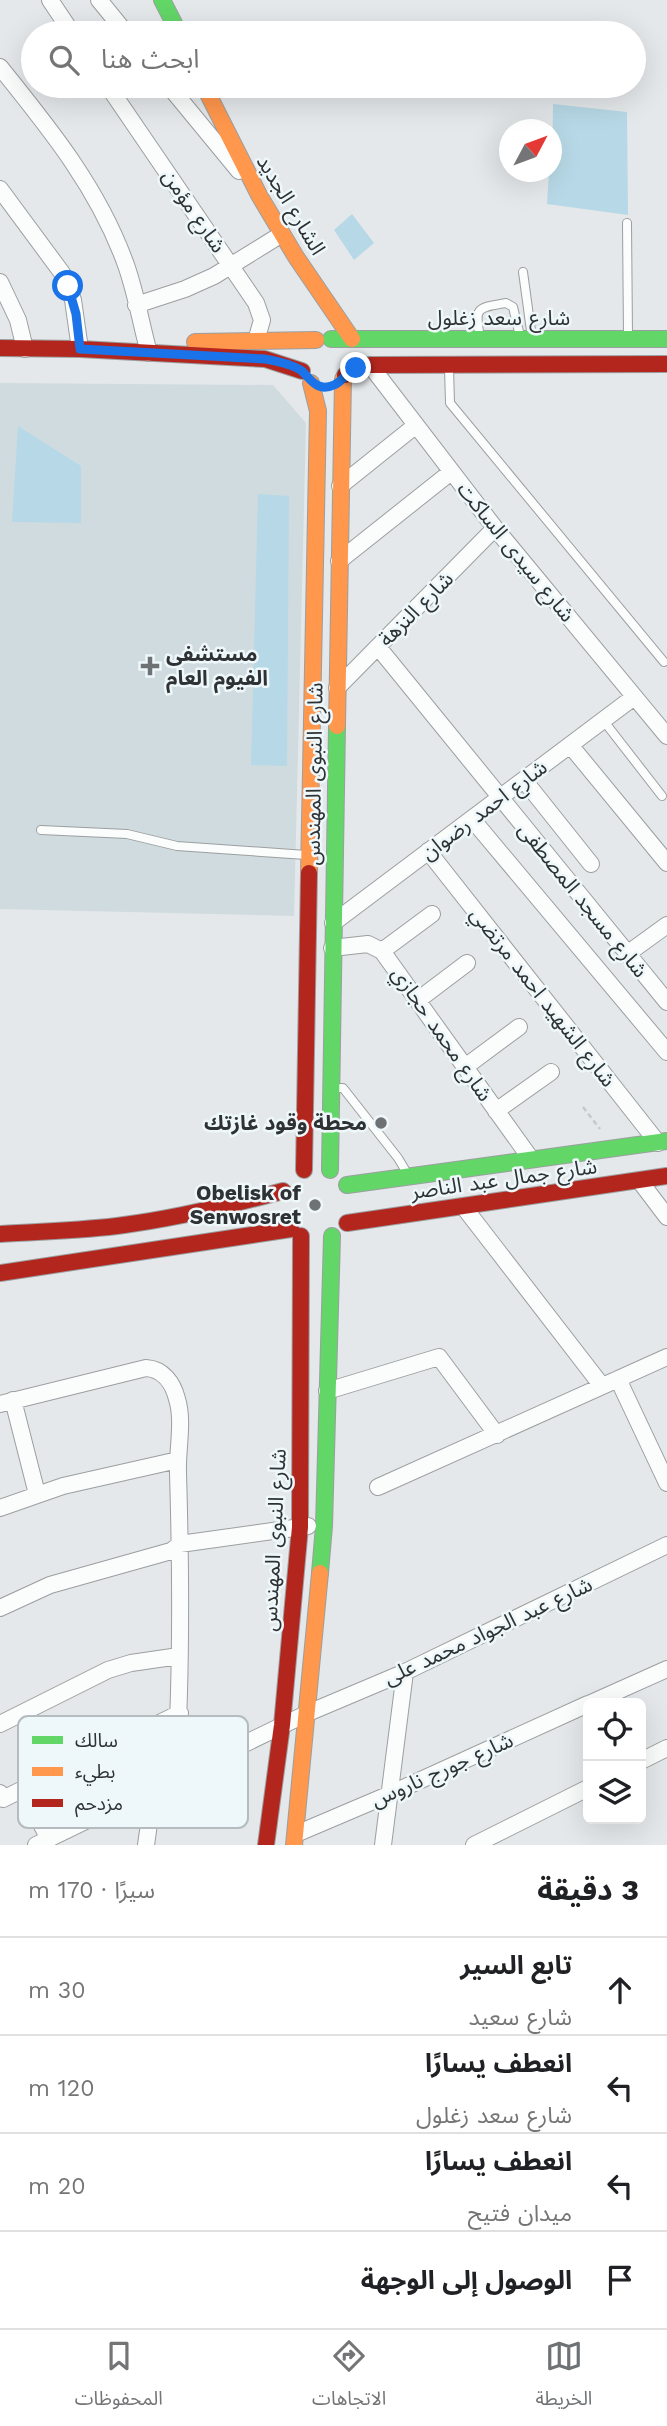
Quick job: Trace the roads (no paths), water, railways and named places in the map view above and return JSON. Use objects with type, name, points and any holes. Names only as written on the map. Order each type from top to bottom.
[{"type":"main road","points":[[162,0],[172,21]]},
{"type":"main road","name":"الشارع الجديد","points":[[210,98],[258,195],[352,339]]},
{"type":"main road","points":[[344,377],[348,356],[342,345],[323,339],[304,349],[300,364],[307,377],[317,386],[331,386],[344,377],[356,368],[370,365],[667,364]]},
{"type":"main road","name":"شارع سعد زغلول","points":[[154,354],[184,342],[323,339],[667,339]]},
{"type":"main road","points":[[628,339],[628,365]]},
{"type":"main road","name":"شارع سعد زغلول","points":[[0,348],[80,349],[265,359],[307,377]]},
{"type":"main road","name":"شارع النبوى المهندس","points":[[304,1170],[318,411],[307,377]]},
{"type":"main road","name":"شارع النبوى المهندس","points":[[330,1170],[339,522],[344,377]]},
{"type":"main road","points":[[316,521],[339,522]]},
{"type":"main road","points":[[316,552],[339,556]]},
{"type":"main road","points":[[310,855],[334,859]]},
{"type":"main road","name":"شارع جمال عبد الناصر","points":[[347,1185],[662,1142]]},
{"type":"main road","points":[[304,1170],[330,1170],[340,1176],[347,1185],[353,1204],[346,1223],[332,1236],[311,1239],[296,1232],[282,1211],[283,1191],[291,1178],[304,1170]]},
{"type":"main road","name":"شارع جمال عبد الناصر","points":[[346,1223],[667,1176]]},
{"type":"main road","points":[[0,1234],[139,1224],[213,1210],[283,1191]]},
{"type":"main road","points":[[139,1224],[149,1236],[144,1251]]},
{"type":"main road","points":[[0,1227],[19,1232]]},
{"type":"main road","points":[[26,1248],[56,1241],[84,1230]]},
{"type":"main road","points":[[0,1273],[296,1232]]},
{"type":"main road","name":"شارع النبوى المهندس","points":[[266,1845],[282,1725],[300,1527],[296,1232]]},
{"type":"main road","points":[[295,1839],[324,1526],[332,1236]]},
{"type":"main road","points":[[0,1282],[54,1265]]},
{"type":"street","points":[[50,0],[64,21]]},
{"type":"street","points":[[99,0],[117,21]]},
{"type":"street","points":[[0,67],[21,93]]},
{"type":"street","points":[[25,98],[53,132],[85,180],[115,237],[154,354]]},
{"type":"street","name":"شارع مؤمن","points":[[116,98],[259,308],[261,327],[256,341]]},
{"type":"street","points":[[179,98],[258,195]]},
{"type":"street","points":[[0,189],[62,272],[73,300],[80,349]]},
{"type":"street","points":[[136,305],[185,289],[232,267],[282,234]]},
{"type":"street","points":[[0,282],[18,320],[24,348]]},
{"type":"street","points":[[323,339],[335,326],[332,310]]},
{"type":"street","name":"شارع سيدى الساكت","points":[[370,365],[495,528],[667,736]]},
{"type":"street","points":[[340,486],[415,426]]},
{"type":"street","points":[[339,556],[451,472]]},
{"type":"street","name":"شارع النزهة","points":[[337,688],[495,528]]},
{"type":"street","name":"شارع مسجد المصطفى","points":[[378,647],[666,1000]]},
{"type":"street","name":"شارع احمد رضوان","points":[[333,923],[634,697]]},
{"type":"street","points":[[570,745],[667,863]]},
{"type":"street","points":[[524,780],[591,864]]},
{"type":"street","points":[[472,819],[667,1052]]},
{"type":"street","name":"شارع الشهيد احمد مرتضي","points":[[428,852],[662,1142]]},
{"type":"street","points":[[382,951],[432,914]]},
{"type":"street","points":[[627,954],[667,925]]},
{"type":"street","name":"شارع محمد حجازي","points":[[332,948],[368,944],[382,951],[531,1159]]},
{"type":"street","points":[[418,1000],[467,963]]},
{"type":"street","points":[[466,1067],[519,1027]]},
{"type":"street","points":[[496,1111],[551,1072]]},
{"type":"street","points":[[639,1180],[667,1217]]},
{"type":"street","points":[[463,1206],[602,1386]]},
{"type":"street","points":[[327,1391],[439,1357],[497,1435]]},
{"type":"street","points":[[378,1487],[667,1357]]},
{"type":"street","points":[[37,1494],[6,1402],[146,1368],[163,1374],[178,1401],[180,1716]]},
{"type":"street","points":[[618,1379],[667,1483]]},
{"type":"street","points":[[0,1508],[37,1494],[178,1460]]},
{"type":"street","points":[[0,1608],[50,1585],[170,1551],[180,1545],[300,1527],[324,1526]]},
{"type":"street","name":"شارع عبد الجواد محمد على","points":[[248,1742],[405,1672],[667,1545]]},
{"type":"street","points":[[0,1724],[108,1670],[131,1663],[179,1656]]},
{"type":"street","name":"شارع جورج ناروس","points":[[602,1698],[667,1669]]},
{"type":"street","points":[[383,1845],[405,1672]]},
{"type":"street","name":"شارع جورج ناروس","points":[[295,1839],[583,1707]]},
{"type":"street","points":[[174,1716],[180,1713]]},
{"type":"street","points":[[646,1758],[667,1748]]},
{"type":"street","points":[[474,1845],[583,1790]]},
{"type":"street","points":[[0,1793],[3,1798],[18,1791]]},
{"type":"street","name":"شارع عبد الجواد محمد على","points":[[42,1842],[71,1828]]},
{"type":"lane","points":[[627,223],[628,339]]},
{"type":"lane","points":[[523,272],[526,339]]},
{"type":"lane","points":[[481,339],[476,317],[478,311],[482,307],[506,303],[513,307],[526,339]]},
{"type":"lane","points":[[449,365],[450,403],[664,662]]},
{"type":"lane","points":[[603,720],[662,796]]},
{"type":"lane","points":[[41,830],[127,834],[177,846],[310,855]]},
{"type":"lane","points":[[330,1087],[342,1088],[398,1158],[409,1177]]},
{"type":"place","name":"مستشفى الفيوم العام","points":[[150,666]]},
{"type":"place","name":"محطة وقود غازتك","points":[[381,1123]]},
{"type":"place","name":"Obelisk of Senwosret","points":[[315,1205]]}]
